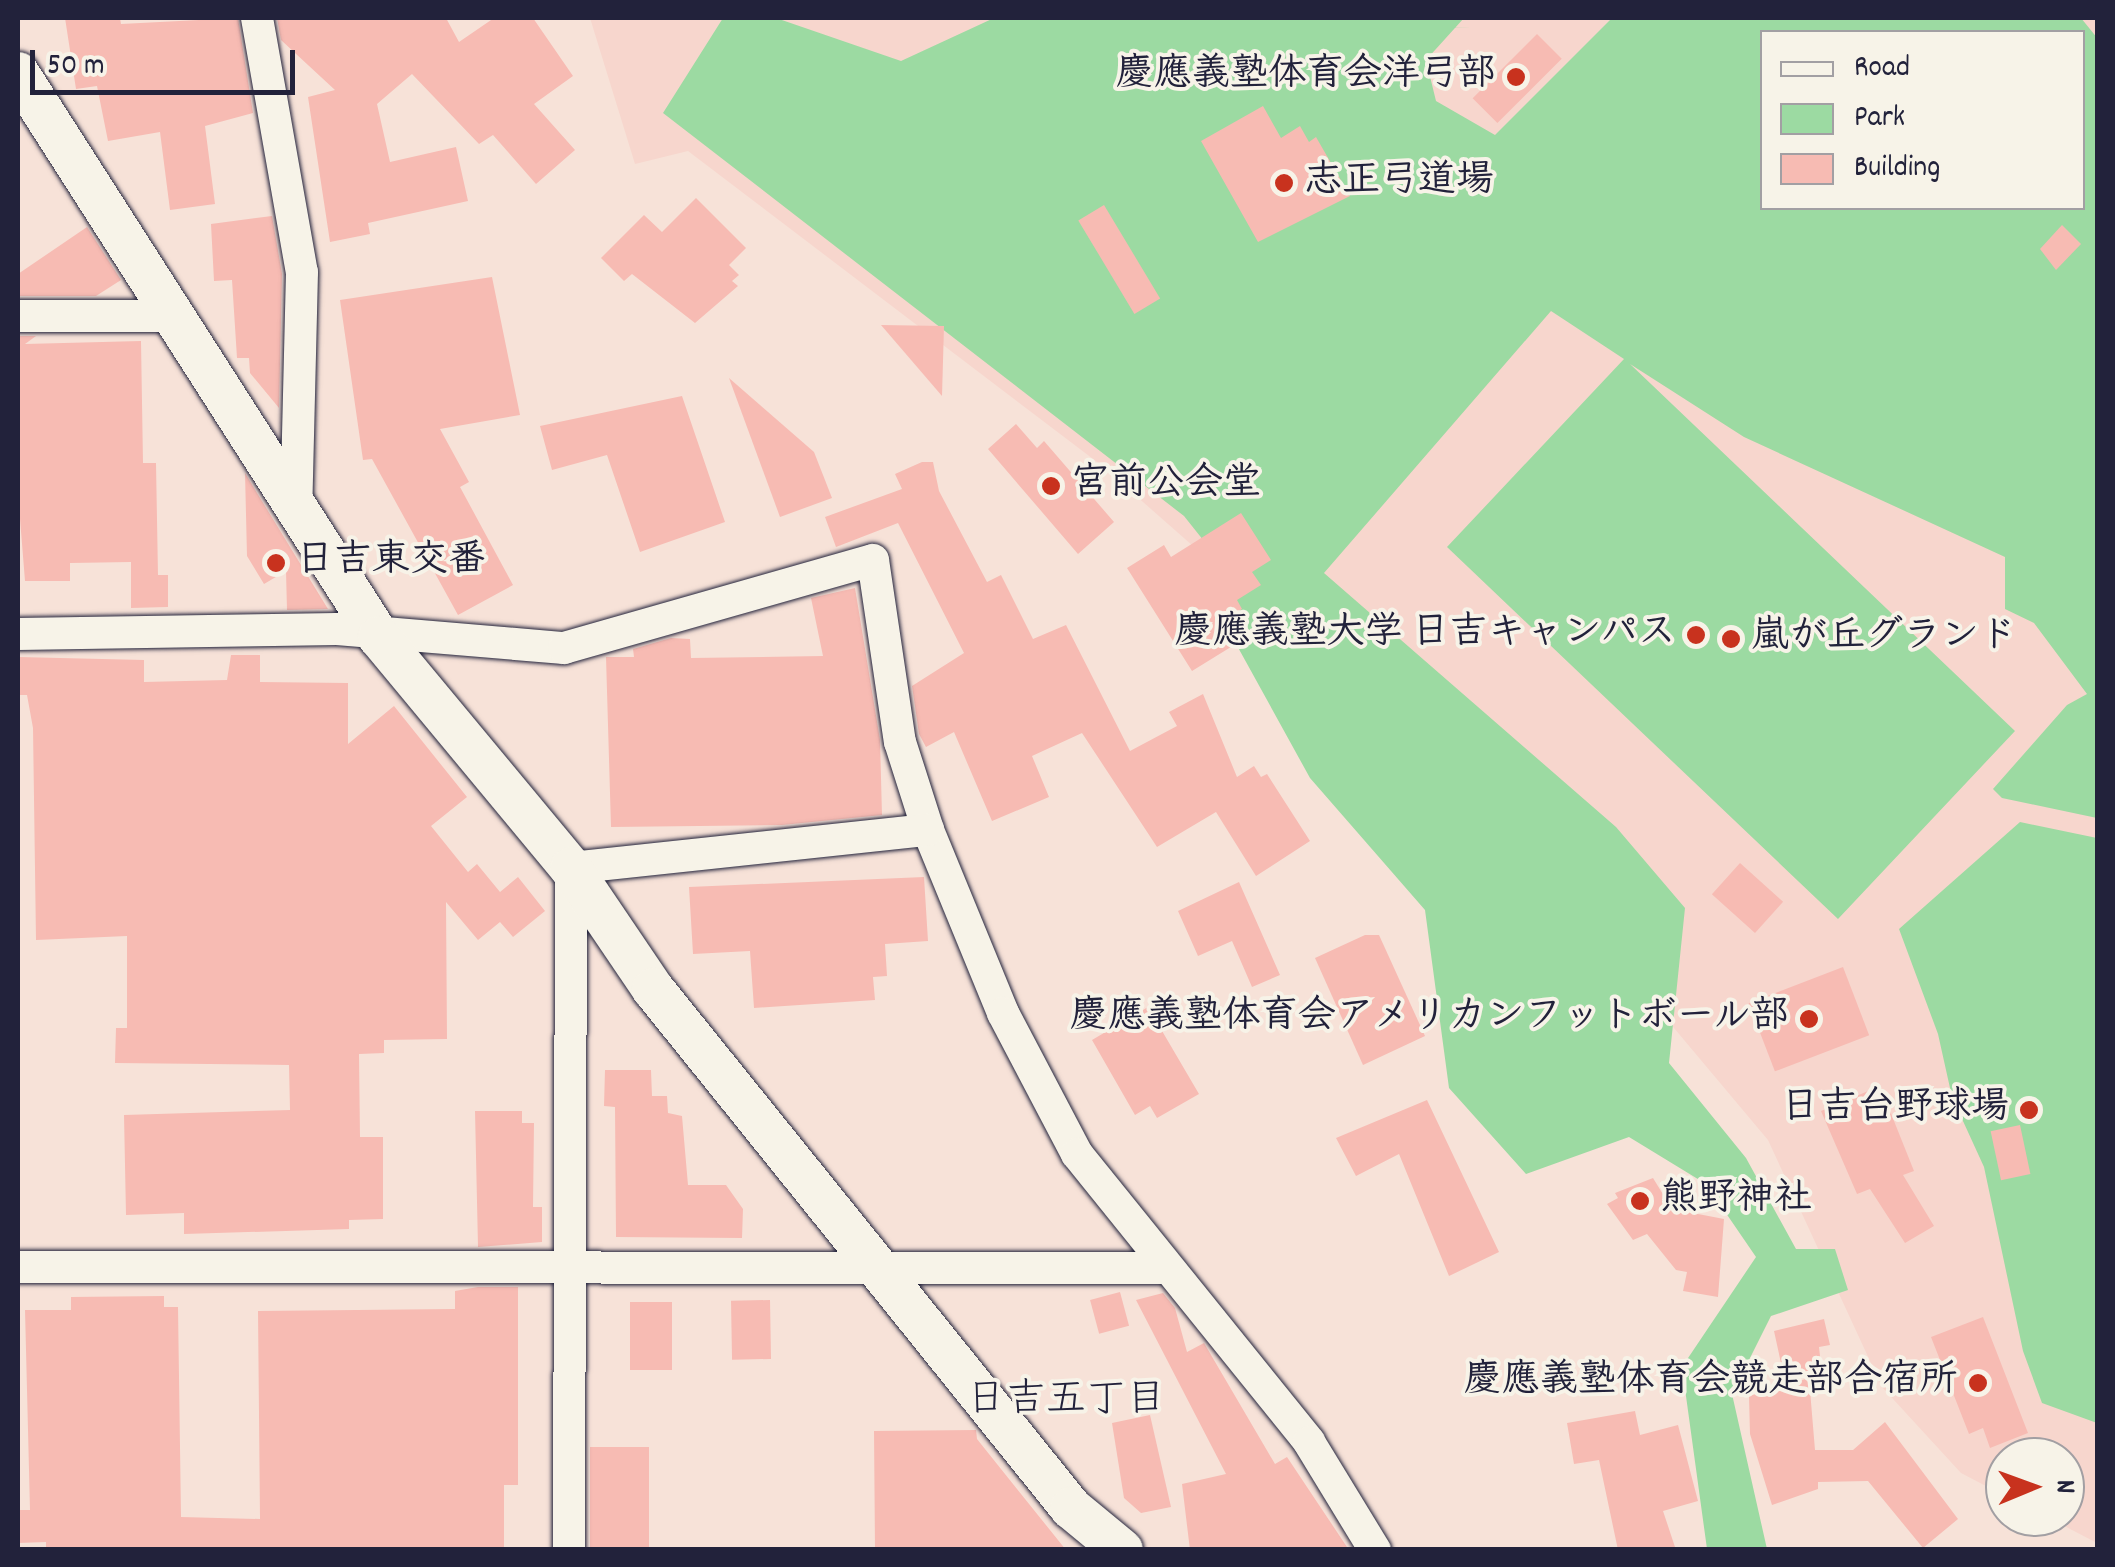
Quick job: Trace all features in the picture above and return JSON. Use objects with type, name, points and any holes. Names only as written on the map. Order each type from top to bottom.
[{"type":"street","points":[[257,18],[302,272],[296,510]]},
{"type":"street","points":[[18,73],[379,637],[570,868],[654,989],[1071,1508],[1122,1550]]},
{"type":"street","points":[[18,316],[172,316]]},
{"type":"street","points":[[18,634],[337,629],[379,637],[564,648],[873,560],[900,742],[928,830],[1003,1013],[1077,1154],[1310,1442],[1374,1550]]},
{"type":"street","points":[[570,868],[928,830]]},
{"type":"street","points":[[569,1550],[570,868]]},
{"type":"street","points":[[18,1267],[1167,1268]]},
{"type":"shaded area","name":"慶應義塾大学 日吉キャンパス","points":[[590,18],[2097,18],[2097,1543],[2085,1537],[2085,1437],[1985,1437],[1985,1486],[1961,1473],[1882,1387],[1768,1140],[1486,804],[1101,465],[688,151],[635,164]]},
{"type":"green space","name":"慶應義塾大学 日吉キャンパス","points":[[723,18],[776,18],[901,61],[994,18],[1464,18],[1426,60],[1436,101],[1495,135],[1612,18],[2081,18],[2098,39],[2097,818],[2002,798],[1993,789],[2067,705],[2087,694],[2034,623],[2005,609],[2005,557],[1744,437],[1630,364],[2015,731],[1838,919],[1447,547],[1624,359],[1551,311],[1324,573],[1616,827],[1685,908],[1669,1063],[1746,1158],[1796,1249],[1835,1249],[1848,1290],[1771,1316],[1732,1394],[1767,1549],[1707,1549],[1682,1367],[1756,1257],[1706,1184],[1629,1137],[1526,1174],[1449,1088],[1425,910],[1310,778],[1235,642],[1231,575],[1184,516],[663,113]]},
{"type":"green space","name":"日吉台野球場","points":[[2020,822],[2097,838],[2097,1423],[2042,1403],[2023,1351],[1984,1167],[1952,1097],[1938,1034],[1899,929]]},
{"type":"building","points":[[65,18],[120,18],[121,24],[238,18],[253,113],[205,126],[215,204],[170,210],[160,132],[108,141],[97,86],[76,89]]},
{"type":"building","points":[[277,18],[446,18],[459,42],[494,18],[533,18],[573,76],[534,104],[575,150],[536,184],[493,135],[479,144],[412,74],[377,104],[390,162],[456,147],[468,201],[368,223],[370,234],[330,242],[308,97],[335,90],[281,40]]},
{"type":"building","name":"慶應義塾体育会洋弓部","points":[[1537,34],[1562,59],[1497,123],[1473,98]]},
{"type":"building","name":"志正弓道場","points":[[1263,106],[1281,138],[1300,126],[1309,142],[1316,137],[1350,196],[1258,242],[1201,141]]},
{"type":"building","points":[[696,198],[746,248],[729,265],[739,275],[732,281],[738,286],[695,323],[632,274],[624,281],[601,258],[644,215],[662,232]]},
{"type":"building","points":[[1104,205],[1160,298],[1134,314],[1078,220]]},
{"type":"building","points":[[272,216],[282,274],[279,408],[250,373],[249,358],[237,358],[232,280],[214,281],[211,224]]},
{"type":"building","points":[[2062,225],[2081,244],[2056,270],[2040,249]]},
{"type":"building","points":[[87,227],[121,280],[96,296],[18,296],[18,274]]},
{"type":"building","points":[[492,277],[520,415],[440,429],[469,482],[460,487],[513,585],[458,615],[372,459],[363,460],[340,300]]},
{"type":"building","points":[[881,325],[944,326],[942,396]]},
{"type":"building","points":[[18,336],[36,336],[25,344],[141,341],[143,463],[156,463],[158,575],[168,575],[168,607],[131,608],[131,562],[70,563],[70,581],[25,581],[18,494]]},
{"type":"building","points":[[729,378],[814,452],[832,498],[780,517]]},
{"type":"building","points":[[682,396],[725,522],[640,552],[607,455],[552,470],[540,426]]},
{"type":"building","name":"宮前公会堂","points":[[1016,424],[1037,448],[1044,441],[1114,522],[1078,554],[988,449]]},
{"type":"building","points":[[922,462],[933,462],[939,491],[987,582],[1001,575],[1033,639],[1066,625],[1130,751],[1177,726],[1169,712],[1203,694],[1237,777],[1254,766],[1261,777],[1267,774],[1310,841],[1256,876],[1216,812],[1157,847],[1082,733],[1032,756],[1049,797],[992,821],[954,732],[926,747],[919,734],[912,686],[964,653],[898,523],[836,547],[825,517],[902,489],[895,474]]},
{"type":"building","points":[[245,473],[328,609],[287,610],[286,571],[264,584],[247,556]]},
{"type":"building","points":[[1241,513],[1271,560],[1252,572],[1261,585],[1237,600],[1242,609],[1225,620],[1239,642],[1192,671],[1127,568],[1164,545],[1171,557]]},
{"type":"building","points":[[855,588],[880,740],[882,815],[782,825],[611,827],[606,657],[634,657],[633,649],[671,638],[690,639],[691,658],[823,656],[811,598]]},
{"type":"building","points":[[231,655],[260,655],[260,682],[348,683],[348,744],[394,706],[467,797],[431,826],[468,872],[477,864],[500,892],[518,877],[545,911],[513,937],[500,922],[478,940],[446,902],[447,1039],[384,1040],[384,1053],[359,1054],[360,1137],[383,1137],[383,1219],[349,1220],[349,1229],[184,1234],[184,1213],[126,1215],[124,1115],[290,1110],[289,1065],[115,1063],[116,1028],[127,1028],[127,936],[36,940],[33,728],[27,695],[18,695],[18,657],[144,660],[144,682],[227,680]]},
{"type":"building","points":[[1740,863],[1783,902],[1755,933],[1712,894]]},
{"type":"building","points":[[924,877],[928,941],[885,944],[887,976],[873,977],[875,1000],[754,1008],[750,951],[693,954],[689,887]]},
{"type":"building","points":[[1239,882],[1280,975],[1252,987],[1232,941],[1198,956],[1178,911]]},
{"type":"building","points":[[1365,935],[1379,935],[1425,1036],[1363,1065],[1315,958]]},
{"type":"building","name":"慶應義塾体育会アメリカンフットボール部","points":[[1843,967],[1869,1035],[1775,1071],[1749,1003]]},
{"type":"building","points":[[1148,1007],[1199,1094],[1157,1118],[1150,1106],[1135,1115],[1092,1040]]},
{"type":"building","points":[[605,1070],[651,1070],[652,1096],[667,1096],[668,1113],[682,1116],[688,1185],[726,1185],[743,1209],[742,1238],[616,1237],[615,1107],[604,1106]]},
{"type":"building","points":[[1880,1086],[1914,1171],[1903,1175],[1934,1226],[1905,1243],[1870,1189],[1857,1194],[1821,1111]]},
{"type":"building","points":[[1427,1100],[1499,1252],[1449,1276],[1399,1154],[1356,1176],[1336,1138]]},
{"type":"building","points":[[475,1111],[522,1111],[522,1123],[534,1123],[533,1207],[542,1207],[542,1242],[478,1247]]},
{"type":"building","points":[[2020,1125],[2030,1174],[2001,1180],[1991,1131]]},
{"type":"building","points":[[1653,1178],[1672,1209],[1724,1219],[1718,1297],[1683,1291],[1687,1272],[1676,1270],[1647,1234],[1633,1240],[1607,1204],[1618,1198],[1615,1193]]},
{"type":"building","points":[[518,1287],[518,1485],[504,1485],[504,1550],[46,1550],[46,1542],[18,1543],[18,1510],[30,1510],[25,1310],[71,1310],[71,1297],[164,1296],[164,1307],[178,1307],[181,1517],[260,1519],[258,1311],[455,1309],[455,1291]]},
{"type":"building","points":[[1120,1292],[1129,1326],[1099,1334],[1090,1300]]},
{"type":"building","points":[[1163,1293],[1175,1308],[1187,1352],[1204,1343],[1275,1464],[1287,1457],[1349,1550],[1190,1550],[1182,1484],[1226,1474],[1136,1300]]},
{"type":"building","points":[[770,1300],[771,1359],[732,1360],[731,1301]]},
{"type":"building","points":[[630,1302],[672,1302],[672,1370],[630,1370]]},
{"type":"building","name":"慶應義塾体育会競走部合宿所","points":[[1983,1317],[2028,1433],[2018,1437],[1986,1437],[1983,1428],[1969,1434],[1931,1337]]},
{"type":"building","points":[[1824,1319],[1830,1345],[1819,1347],[1822,1374],[1784,1377],[1774,1331]]},
{"type":"building","points":[[1809,1378],[1815,1450],[1853,1450],[1885,1422],[1958,1519],[1923,1548],[1868,1481],[1818,1482],[1818,1489],[1772,1505],[1750,1434],[1749,1396]]},
{"type":"building","points":[[1635,1411],[1640,1435],[1678,1425],[1698,1501],[1663,1511],[1676,1550],[1618,1550],[1599,1460],[1574,1464],[1567,1423]]},
{"type":"building","points":[[1150,1415],[1171,1507],[1141,1513],[1124,1498],[1112,1423]]},
{"type":"building","points":[[976,1430],[977,1439],[1066,1550],[875,1550],[874,1431]]},
{"type":"building","points":[[590,1447],[649,1447],[649,1550],[590,1550]]},
{"type":"place","name":"慶應義塾体育会洋弓部","points":[[1516,77]]},
{"type":"place","name":"志正弓道場","points":[[1284,183]]},
{"type":"place","name":"宮前公会堂","points":[[1051,486]]},
{"type":"place","name":"日吉東交番","points":[[276,563]]},
{"type":"place","name":"慶應義塾大学 日吉キャンパス","points":[[1696,635]]},
{"type":"place","name":"嵐が丘グランド","points":[[1731,639]]},
{"type":"place","name":"慶應義塾体育会アメリカンフットボール部","points":[[1809,1019]]},
{"type":"place","name":"日吉台野球場","points":[[2029,1110]]},
{"type":"place","name":"熊野神社","points":[[1640,1201]]},
{"type":"place","name":"慶應義塾体育会競走部合宿所","points":[[1978,1383]]},
{"type":"district","name":"日吉五丁目","points":[[1066,1403]]}]
